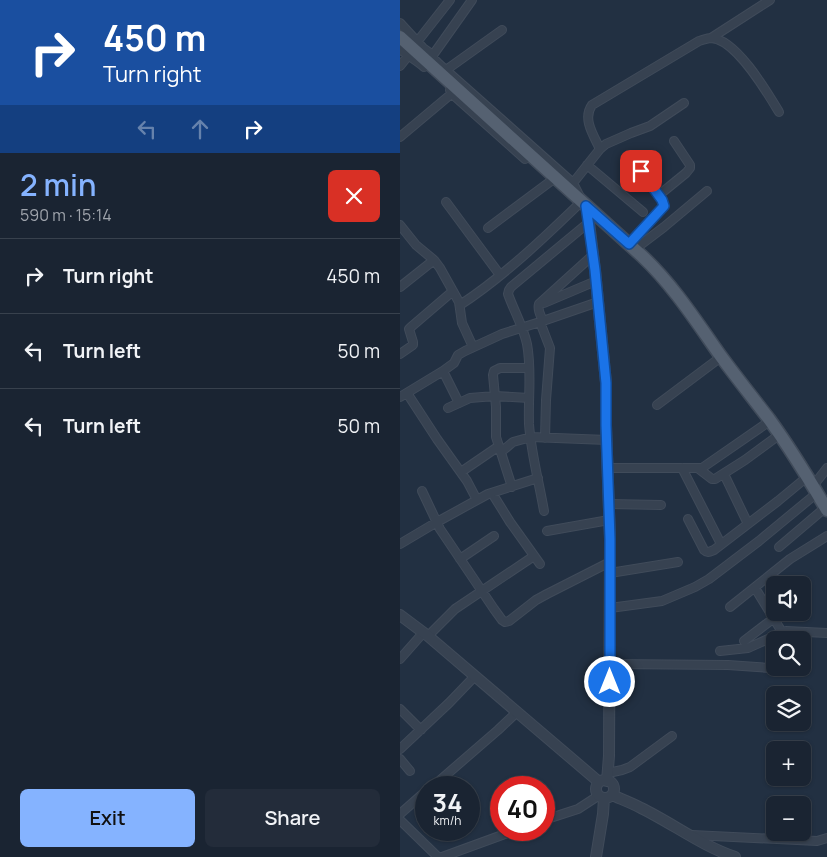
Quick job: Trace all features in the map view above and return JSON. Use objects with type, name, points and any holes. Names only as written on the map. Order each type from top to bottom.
[{"type":"main road","points":[[400,37],[650,262],[770,421],[820,495]]},
{"type":"street","points":[[417,42],[450,0]]},
{"type":"street","points":[[432,55],[472,0]]},
{"type":"street","points":[[600,149],[588,120],[592,105],[699,41],[711,38],[770,0]]},
{"type":"street","points":[[400,23],[433,58],[573,183],[584,204],[593,255],[606,383],[610,664],[609,756],[605,778]]},
{"type":"street","points":[[446,70],[502,30]]},
{"type":"street","points":[[711,38],[720,40],[733,48],[762,84],[779,112]]},
{"type":"street","points":[[400,49],[415,59],[570,198],[584,204]]},
{"type":"street","points":[[400,66],[408,56]]},
{"type":"street","points":[[400,136],[450,95],[451,92]]},
{"type":"street","points":[[573,183],[600,149],[612,141],[650,126],[684,103]]},
{"type":"street","points":[[659,195],[690,168],[690,165],[674,141]]},
{"type":"street","points":[[587,165],[643,212]]},
{"type":"street","points":[[632,246],[664,206],[659,195],[641,171]]},
{"type":"street","points":[[488,228],[551,181]]},
{"type":"street","points":[[632,246],[664,227],[707,191]]},
{"type":"street","points":[[446,202],[500,274]]},
{"type":"street","points":[[460,305],[476,294],[584,204]]},
{"type":"street","points":[[544,511],[529,424],[527,345],[523,327],[508,294],[509,290],[588,222]]},
{"type":"street","points":[[400,225],[416,245],[434,260],[440,268],[460,305],[462,323],[474,347]]},
{"type":"street","points":[[545,438],[550,348],[538,307],[593,255]]},
{"type":"street","points":[[400,287],[434,260]]},
{"type":"street","points":[[539,304],[596,281]]},
{"type":"street","points":[[400,354],[413,344],[409,329],[453,291]]},
{"type":"street","points":[[477,500],[437,439],[403,395],[454,363],[460,354],[491,338],[598,302]]},
{"type":"street","points":[[657,405],[721,357]]},
{"type":"street","points":[[512,487],[496,437],[493,374],[500,368],[529,368]]},
{"type":"street","points":[[443,370],[459,403]]},
{"type":"street","points":[[448,408],[470,398],[495,396],[529,398]]},
{"type":"street","points":[[608,468],[705,467],[770,421]]},
{"type":"street","points":[[699,468],[715,480],[779,435]]},
{"type":"street","points":[[460,472],[513,442],[531,437],[606,440]]},
{"type":"street","points":[[682,468],[721,544]]},
{"type":"street","points":[[779,547],[820,495],[827,468]]},
{"type":"street","points":[[724,474],[748,524]]},
{"type":"street","points":[[400,544],[477,500],[538,478]]},
{"type":"street","points":[[422,491],[437,522],[460,559],[505,622],[547,594],[610,568],[678,562]]},
{"type":"street","points":[[492,493],[540,564]]},
{"type":"street","points":[[688,519],[704,550],[709,552],[778,501],[820,495]]},
{"type":"street","points":[[610,608],[662,601],[695,587],[709,579],[820,495]]},
{"type":"street","points":[[609,504],[661,505]]},
{"type":"street","points":[[547,530],[609,520]]},
{"type":"street","points":[[460,559],[494,536]]},
{"type":"street","points":[[730,607],[790,559],[827,536]]},
{"type":"street","points":[[400,659],[455,609],[534,556]]},
{"type":"street","points":[[754,588],[766,606]]},
{"type":"street","points":[[400,615],[426,634],[517,712],[613,786],[614,792],[578,809],[555,816]]},
{"type":"street","points":[[744,641],[770,621]]},
{"type":"street","points":[[811,632],[827,633]]},
{"type":"street","points":[[720,651],[748,648],[766,640]]},
{"type":"street","points":[[610,664],[728,664],[766,667]]},
{"type":"street","points":[[400,748],[421,730],[475,676]]},
{"type":"street","points":[[400,709],[421,730]]},
{"type":"street","points":[[445,776],[517,712]]},
{"type":"street","points":[[672,736],[630,767],[605,778],[596,787],[596,790],[605,796],[640,807],[690,835],[736,857]]},
{"type":"street","points":[[400,759],[410,771]]},
{"type":"street","points":[[596,857],[605,796]]},
{"type":"street","points":[[400,814],[415,801]]},
{"type":"street","points":[[400,820],[438,857]]},
{"type":"street","points":[[690,835],[817,841],[827,838]]},
{"type":"street","points":[[442,857],[490,839]]},
{"type":"route","points":[[610,682],[610,539],[606,383],[595,270],[586,206],[629,244],[664,206],[662,200],[641,171]]}]
